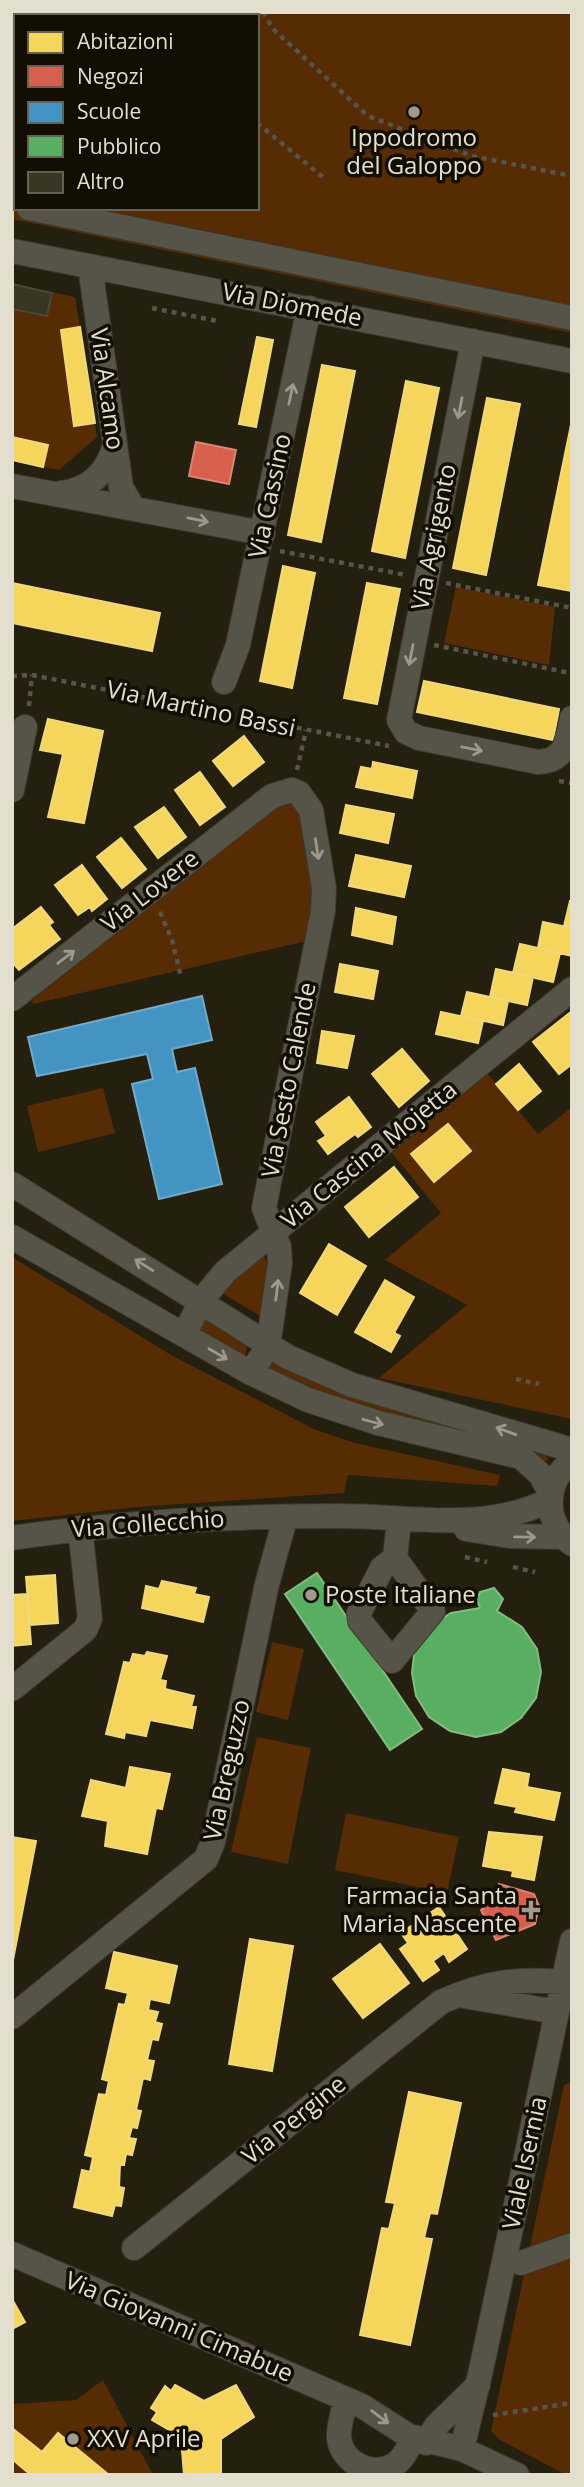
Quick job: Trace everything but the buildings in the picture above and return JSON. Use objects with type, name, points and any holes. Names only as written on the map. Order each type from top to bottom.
[{"type":"street","points":[[39,210],[572,318]]},
{"type":"street","name":"Via Diomede","points":[[12,251],[572,361]]},
{"type":"street","name":"Via Alcamo","points":[[90,266],[121,487],[133,508]]},
{"type":"street","name":"Via Cassino","points":[[224,681],[238,645],[267,541],[309,308]]},
{"type":"street","name":"Via Agrigento","points":[[398,739],[400,711],[473,341]]},
{"type":"street","points":[[56,494],[77,490],[99,476],[112,457],[115,443]]},
{"type":"street","points":[[12,486],[133,508],[267,541]]},
{"type":"street","points":[[398,739],[419,738],[538,762],[560,756],[567,745],[572,718]]},
{"type":"street","points":[[12,790],[25,727]]},
{"type":"street","name":"Via Lovere","points":[[12,999],[272,796],[292,790]]},
{"type":"street","name":"Via Sesto Calende","points":[[251,1373],[268,1346],[280,1263],[279,1247],[264,1208],[324,900],[311,810],[299,793],[292,790]]},
{"type":"street","name":"Via Cascina Mojetta","points":[[184,1335],[201,1301],[225,1272],[572,989]]},
{"type":"street","points":[[12,1184],[201,1301],[268,1346],[352,1385],[533,1441],[572,1450]]},
{"type":"street","points":[[12,1237],[251,1373],[336,1411],[521,1457],[536,1469],[550,1497],[554,1523],[568,1541]]},
{"type":"street","points":[[438,1522],[509,1516],[550,1497],[557,1476],[572,1460]]},
{"type":"street","name":"Via Collecchio","points":[[12,1538],[80,1528],[246,1517],[285,1519],[342,1516],[438,1522]]},
{"type":"street","name":"Via Breguzzo","points":[[12,2017],[206,1859],[213,1842],[267,1584],[285,1519]]},
{"type":"street","points":[[395,1558],[399,1520]]},
{"type":"street","points":[[438,1522],[509,1536],[568,1541]]},
{"type":"street","points":[[12,1689],[85,1630],[90,1619],[80,1528]]},
{"type":"street","name":"Viale Isernia","points":[[461,2449],[478,2385],[572,1941]]},
{"type":"street","name":"Via Pergine","points":[[134,2248],[441,2002],[495,1982],[520,1979],[563,1982]]},
{"type":"street","points":[[457,1995],[491,1998],[556,2012]]},
{"type":"street","name":"Viale Isernia","points":[[522,2263],[566,2247]]},
{"type":"street","name":"Via Giovanni Cimabue","points":[[12,2254],[369,2409],[414,2453],[461,2449],[517,2475]]},
{"type":"street","points":[[346,2399],[340,2443],[349,2459],[367,2472],[389,2467],[414,2453],[436,2426],[478,2385]]},
{"type":"path","points":[[263,12],[273,29],[368,116],[472,156],[572,176]]},
{"type":"path","points":[[259,125],[324,178]]},
{"type":"path","points":[[152,308],[216,321]]},
{"type":"path","points":[[267,541],[415,577]]},
{"type":"path","points":[[434,581],[572,608]]},
{"type":"path","points":[[423,642],[570,673]]},
{"type":"path","points":[[25,727],[32,675]]},
{"type":"path","name":"Via Martino Bassi","points":[[12,676],[32,675],[306,730],[398,739]]},
{"type":"path","points":[[292,790],[306,730]]},
{"type":"path","points":[[155,904],[172,940],[181,977]]},
{"type":"path","points":[[516,1379],[539,1384]]},
{"type":"path","points":[[465,1557],[487,1562]]},
{"type":"path","points":[[513,1567],[535,1572]]},
{"type":"path","points":[[490,2415],[503,2416],[572,2403]]},
{"type":"shaded area","name":"Ippodromo del Galoppo","points":[[12,12],[572,12],[572,333],[12,219]]},
{"type":"shaded area","points":[[12,284],[75,297],[97,437],[59,470],[12,460]]},
{"type":"shaded area","points":[[456,587],[555,607],[549,665],[444,643]]},
{"type":"shaded area","points":[[293,803],[298,807],[314,884],[307,941],[33,1004],[32,1000],[282,804]]},
{"type":"shaded area","points":[[488,1074],[538,1134],[572,1107],[572,1419],[379,1378],[467,1305],[385,1260],[441,1213],[392,1153]]},
{"type":"shaded area","points":[[103,1088],[115,1133],[38,1152],[27,1106]]},
{"type":"shaded area","points":[[263,1255],[268,1263],[260,1316],[222,1293],[233,1278]]},
{"type":"shaded area","points":[[12,1257],[171,1355],[316,1430],[355,1443],[500,1475],[497,1486],[348,1475],[344,1493],[137,1507],[12,1521]]},
{"type":"shaded area","points":[[206,1318],[248,1343],[245,1355],[239,1356],[201,1335],[199,1326]]},
{"type":"shaded area","points":[[273,1358],[518,1442],[549,1458],[544,1463],[382,1417],[267,1371]]},
{"type":"shaded area","points":[[272,1642],[304,1649],[288,1720],[256,1712]]},
{"type":"shaded area","points":[[257,1737],[311,1748],[288,1864],[231,1852]]},
{"type":"shaded area","points":[[346,1813],[459,1837],[447,1893],[335,1870]]},
{"type":"shaded area","points":[[572,2082],[572,2475],[566,2475],[500,2440],[491,2431],[564,2085]]},
{"type":"shaded area","name":"XXV Aprile","points":[[103,2380],[153,2475],[12,2475],[12,2404],[76,2400]]},
{"type":"place","name":"Ippodromo del Galoppo","points":[[414,112]]},
{"type":"place","name":"Poste Italiane","points":[[311,1595]]},
{"type":"place","name":"Farmacia Santa Maria Nascente","points":[[531,1910]]},
{"type":"place","name":"XXV Aprile","points":[[73,2439]]}]
